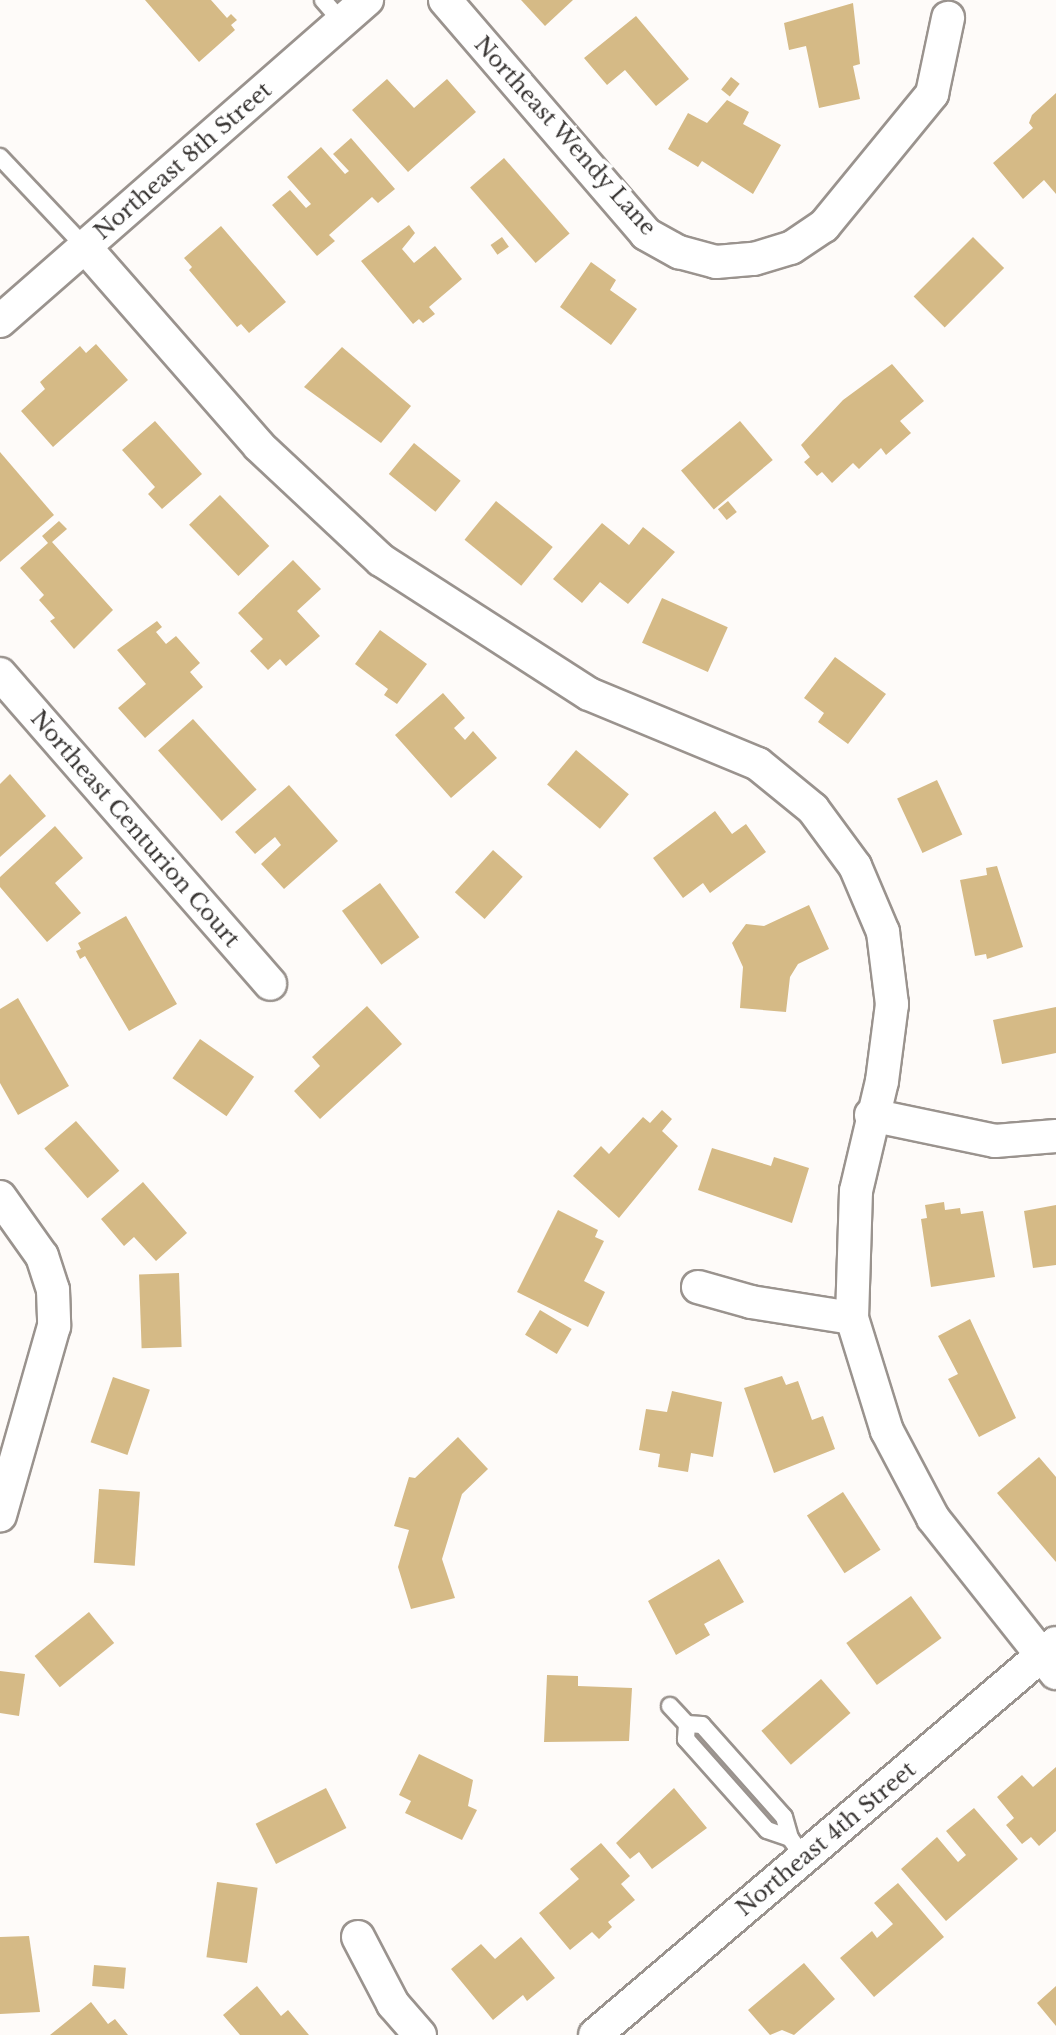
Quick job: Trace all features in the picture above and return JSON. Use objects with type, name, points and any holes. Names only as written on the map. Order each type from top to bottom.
[{"type":"street","name":"Northeast 8th Street","points":[[0,321],[85,247],[332,11],[367,0]]},
{"type":"street","name":"Northeast Wendy Lane","points":[[445,0],[646,234],[679,252],[716,262],[754,259],[791,248],[824,226],[932,94],[948,18]]},
{"type":"street","points":[[85,247],[259,446],[381,560],[589,694],[758,764],[813,809],[855,866],[883,932],[892,1004],[882,1081],[871,1115],[851,1241],[852,1318],[887,1431],[933,1518],[1051,1657]]},
{"type":"street","name":"Northeast Centurion Court","points":[[0,674],[270,984]]},
{"type":"street","points":[[871,1115],[995,1141],[1056,1136]]},
{"type":"street","points":[[0,1197],[42,1256],[53,1290],[54,1326],[0,1515]]},
{"type":"street","points":[[698,1287],[751,1302],[852,1318]]},
{"type":"street","name":"Northeast 4th Street","points":[[595,2035],[797,1848],[1051,1657]]},
{"type":"street","points":[[358,1937],[393,2004],[420,2035]]},
{"type":"lane","points":[[0,157],[85,247]]},
{"type":"lane","points":[[670,1706],[687,1724],[702,1725],[784,1817],[797,1848]]},
{"type":"building","points":[[145,0],[211,0],[227,18],[231,14],[237,20],[231,25],[235,30],[199,62]]},
{"type":"building","points":[[521,0],[573,0],[545,26]]},
{"type":"building","points":[[853,3],[860,64],[853,66],[860,99],[819,108],[806,46],[789,50],[784,23]]},
{"type":"building","points":[[636,16],[689,79],[656,106],[625,70],[607,85],[584,58]]},
{"type":"building","points":[[731,77],[740,84],[730,96],[721,90]]},
{"type":"building","points":[[387,79],[414,108],[447,79],[476,112],[408,172],[352,110]]},
{"type":"building","points":[[1056,93],[1056,194],[1044,180],[1023,199],[993,163],[1033,128],[1029,123],[1032,115]]},
{"type":"building","points":[[727,100],[749,112],[743,124],[781,145],[753,194],[702,161],[698,167],[668,149],[688,113],[707,123]]},
{"type":"building","points":[[351,138],[395,189],[378,203],[372,197],[329,235],[335,241],[317,256],[272,205],[290,190],[306,208],[311,204],[287,177],[321,147],[345,174],[349,171],[333,154]]},
{"type":"building","points":[[504,158],[570,233],[536,263],[470,188]]},
{"type":"building","points":[[409,225],[415,233],[402,249],[414,263],[435,246],[462,279],[429,307],[435,314],[423,323],[419,319],[413,324],[361,261]]},
{"type":"building","points":[[221,226],[286,302],[249,333],[241,324],[237,327],[189,270],[192,267],[184,258]]},
{"type":"building","points":[[502,237],[509,247],[497,255],[491,245]]},
{"type":"building","points":[[973,237],[1004,268],[945,328],[914,296]]},
{"type":"building","points":[[591,262],[616,280],[610,290],[637,309],[611,345],[560,307]]},
{"type":"building","points":[[96,344],[128,380],[53,447],[21,411],[45,389],[40,382],[80,346],[86,353]]},
{"type":"building","points":[[342,347],[411,406],[381,443],[304,387]]},
{"type":"building","points":[[892,364],[924,401],[900,421],[911,433],[886,455],[881,448],[859,469],[853,463],[832,483],[822,472],[817,476],[804,462],[810,457],[801,445],[843,400]]},
{"type":"building","points":[[155,421],[202,474],[162,509],[148,494],[155,487],[122,450]]},
{"type":"building","points":[[740,421],[773,460],[714,510],[681,470]]},
{"type":"building","points":[[414,443],[461,481],[435,512],[389,474]]},
{"type":"building","points":[[0,452],[54,515],[0,562]]},
{"type":"building","points":[[220,495],[269,546],[238,576],[189,525]]},
{"type":"building","points":[[496,501],[553,547],[521,586],[465,540]]},
{"type":"building","points":[[728,501],[737,512],[727,520],[718,509]]},
{"type":"building","points":[[59,521],[67,529],[52,542],[113,610],[74,649],[50,621],[55,618],[39,600],[44,595],[20,568],[48,543],[42,536]]},
{"type":"building","points":[[602,523],[629,545],[643,527],[675,552],[628,604],[600,582],[582,603],[553,579]]},
{"type":"building","points":[[293,560],[321,589],[297,611],[320,636],[286,666],[280,659],[268,670],[250,651],[263,639],[238,613]]},
{"type":"building","points":[[662,598],[728,627],[708,672],[642,643]]},
{"type":"building","points":[[157,621],[162,627],[156,632],[166,644],[176,636],[200,663],[190,672],[203,687],[145,738],[118,708],[146,684],[117,650]]},
{"type":"building","points":[[380,630],[427,664],[397,704],[384,695],[388,689],[355,664]]},
{"type":"building","points":[[835,657],[886,694],[848,744],[818,722],[824,713],[804,698]]},
{"type":"building","points":[[443,693],[465,718],[454,728],[465,740],[473,731],[497,758],[451,798],[395,735]]},
{"type":"building","points":[[193,719],[257,790],[222,821],[158,750]]},
{"type":"building","points":[[576,750],[629,794],[600,829],[547,784]]},
{"type":"building","points":[[10,774],[46,816],[0,857],[0,784]]},
{"type":"building","points":[[937,780],[962,834],[922,853],[897,799]]},
{"type":"building","points":[[289,785],[338,841],[284,889],[261,864],[281,845],[275,837],[255,854],[235,832]]},
{"type":"building","points":[[715,811],[732,834],[746,824],[766,852],[710,893],[703,883],[683,898],[653,858]]},
{"type":"building","points":[[55,826],[83,858],[55,883],[81,913],[47,942],[0,887],[0,877]]},
{"type":"building","points":[[493,850],[523,877],[485,919],[455,892]]},
{"type":"building","points":[[997,866],[1023,947],[987,959],[986,954],[975,956],[960,880],[987,875],[986,868]]},
{"type":"building","points":[[380,883],[419,937],[381,965],[342,911]]},
{"type":"building","points":[[809,905],[829,949],[798,964],[790,977],[786,1012],[740,1008],[743,967],[732,943],[746,924],[764,926]]},
{"type":"building","points":[[126,916],[177,1004],[129,1031],[85,956],[80,959],[76,951],[81,949],[78,943]]},
{"type":"building","points":[[18,998],[69,1086],[18,1115],[0,1083],[0,1009]]},
{"type":"building","points":[[367,1006],[402,1044],[320,1119],[294,1091],[320,1066],[312,1057]]},
{"type":"building","points":[[1056,1007],[1056,1053],[1002,1064],[993,1020]]},
{"type":"building","points":[[200,1039],[254,1077],[227,1116],[172,1078]]},
{"type":"building","points":[[662,1110],[672,1119],[662,1131],[678,1146],[619,1218],[573,1176],[601,1146],[609,1154],[643,1117],[650,1123]]},
{"type":"building","points":[[76,1121],[119,1171],[88,1198],[44,1149]]},
{"type":"building","points":[[712,1148],[771,1166],[774,1157],[809,1168],[792,1223],[698,1190]]},
{"type":"building","points":[[143,1182],[187,1233],[156,1261],[134,1237],[124,1246],[101,1219]]},
{"type":"building","points":[[944,1202],[945,1210],[960,1208],[961,1214],[983,1211],[995,1277],[931,1287],[921,1219],[927,1218],[925,1205]]},
{"type":"building","points":[[1056,1205],[1056,1265],[1033,1268],[1024,1211]]},
{"type":"building","points":[[558,1210],[598,1230],[595,1237],[604,1241],[584,1281],[605,1292],[588,1327],[517,1292]]},
{"type":"building","points":[[179,1273],[182,1347],[142,1348],[139,1274]]},
{"type":"building","points":[[540,1310],[572,1329],[557,1354],[525,1335]]},
{"type":"building","points":[[970,1319],[1016,1418],[979,1437],[948,1379],[958,1374],[938,1336]]},
{"type":"building","points":[[782,1376],[786,1385],[798,1381],[812,1420],[823,1416],[835,1449],[774,1473],[744,1388]]},
{"type":"building","points":[[113,1377],[150,1390],[127,1455],[91,1442]]},
{"type":"building","points":[[672,1391],[722,1402],[713,1457],[691,1453],[688,1472],[658,1467],[660,1454],[639,1450],[646,1409],[667,1412]]},
{"type":"building","points":[[458,1437],[488,1469],[462,1494],[442,1559],[455,1598],[411,1609],[398,1567],[409,1530],[394,1526],[409,1477],[415,1478]]},
{"type":"building","points":[[1039,1457],[1056,1477],[1056,1562],[997,1493]]},
{"type":"building","points":[[99,1489],[140,1492],[135,1566],[94,1563]]},
{"type":"building","points":[[843,1492],[881,1550],[845,1573],[807,1515]]},
{"type":"building","points":[[719,1559],[744,1602],[704,1624],[710,1635],[676,1655],[648,1601]]},
{"type":"building","points":[[911,1596],[942,1638],[877,1685],[846,1643]]},
{"type":"building","points":[[89,1612],[114,1643],[60,1687],[35,1656]]},
{"type":"building","points":[[0,1671],[25,1674],[19,1716],[0,1713]]},
{"type":"building","points":[[547,1675],[578,1676],[578,1686],[632,1688],[629,1741],[544,1742]]},
{"type":"building","points":[[821,1679],[851,1713],[791,1765],[761,1731]]},
{"type":"building","points":[[419,1754],[473,1780],[468,1806],[477,1810],[462,1840],[405,1813],[411,1801],[399,1795]]},
{"type":"building","points":[[1056,1767],[1056,1831],[1039,1846],[1031,1837],[1022,1844],[1006,1825],[1014,1818],[997,1797],[1022,1775],[1033,1787]]},
{"type":"building","points":[[326,1788],[346,1828],[276,1864],[256,1824]]},
{"type":"building","points":[[674,1788],[707,1828],[652,1869],[639,1852],[630,1859],[616,1843]]},
{"type":"building","points":[[974,1808],[1018,1859],[946,1921],[901,1869],[937,1837],[958,1862],[966,1855],[946,1831]]},
{"type":"building","points":[[601,1843],[630,1876],[621,1884],[635,1900],[608,1922],[612,1927],[599,1939],[592,1932],[570,1950],[539,1913],[579,1879],[570,1869]]},
{"type":"building","points":[[217,1882],[258,1888],[247,1963],[206,1957]]},
{"type":"building","points":[[898,1883],[944,1937],[874,1997],[840,1958],[872,1931],[877,1938],[893,1924],[874,1903]]},
{"type":"building","points":[[29,1936],[40,2012],[0,2014],[0,1937]]},
{"type":"building","points":[[521,1937],[555,1978],[527,2001],[523,1995],[493,2020],[451,1969],[481,1944],[495,1959]]},
{"type":"building","points":[[804,1963],[835,1999],[794,2035],[782,2030],[770,2035],[748,2010]]},
{"type":"building","points":[[94,1965],[126,1968],[124,1989],[92,1986]]},
{"type":"building","points":[[257,1986],[281,2016],[288,2010],[309,2035],[240,2035],[223,2015]]},
{"type":"building","points":[[1056,1986],[1056,2026],[1037,2003]]},
{"type":"building","points":[[91,2002],[108,2024],[115,2019],[128,2035],[50,2035]]}]
